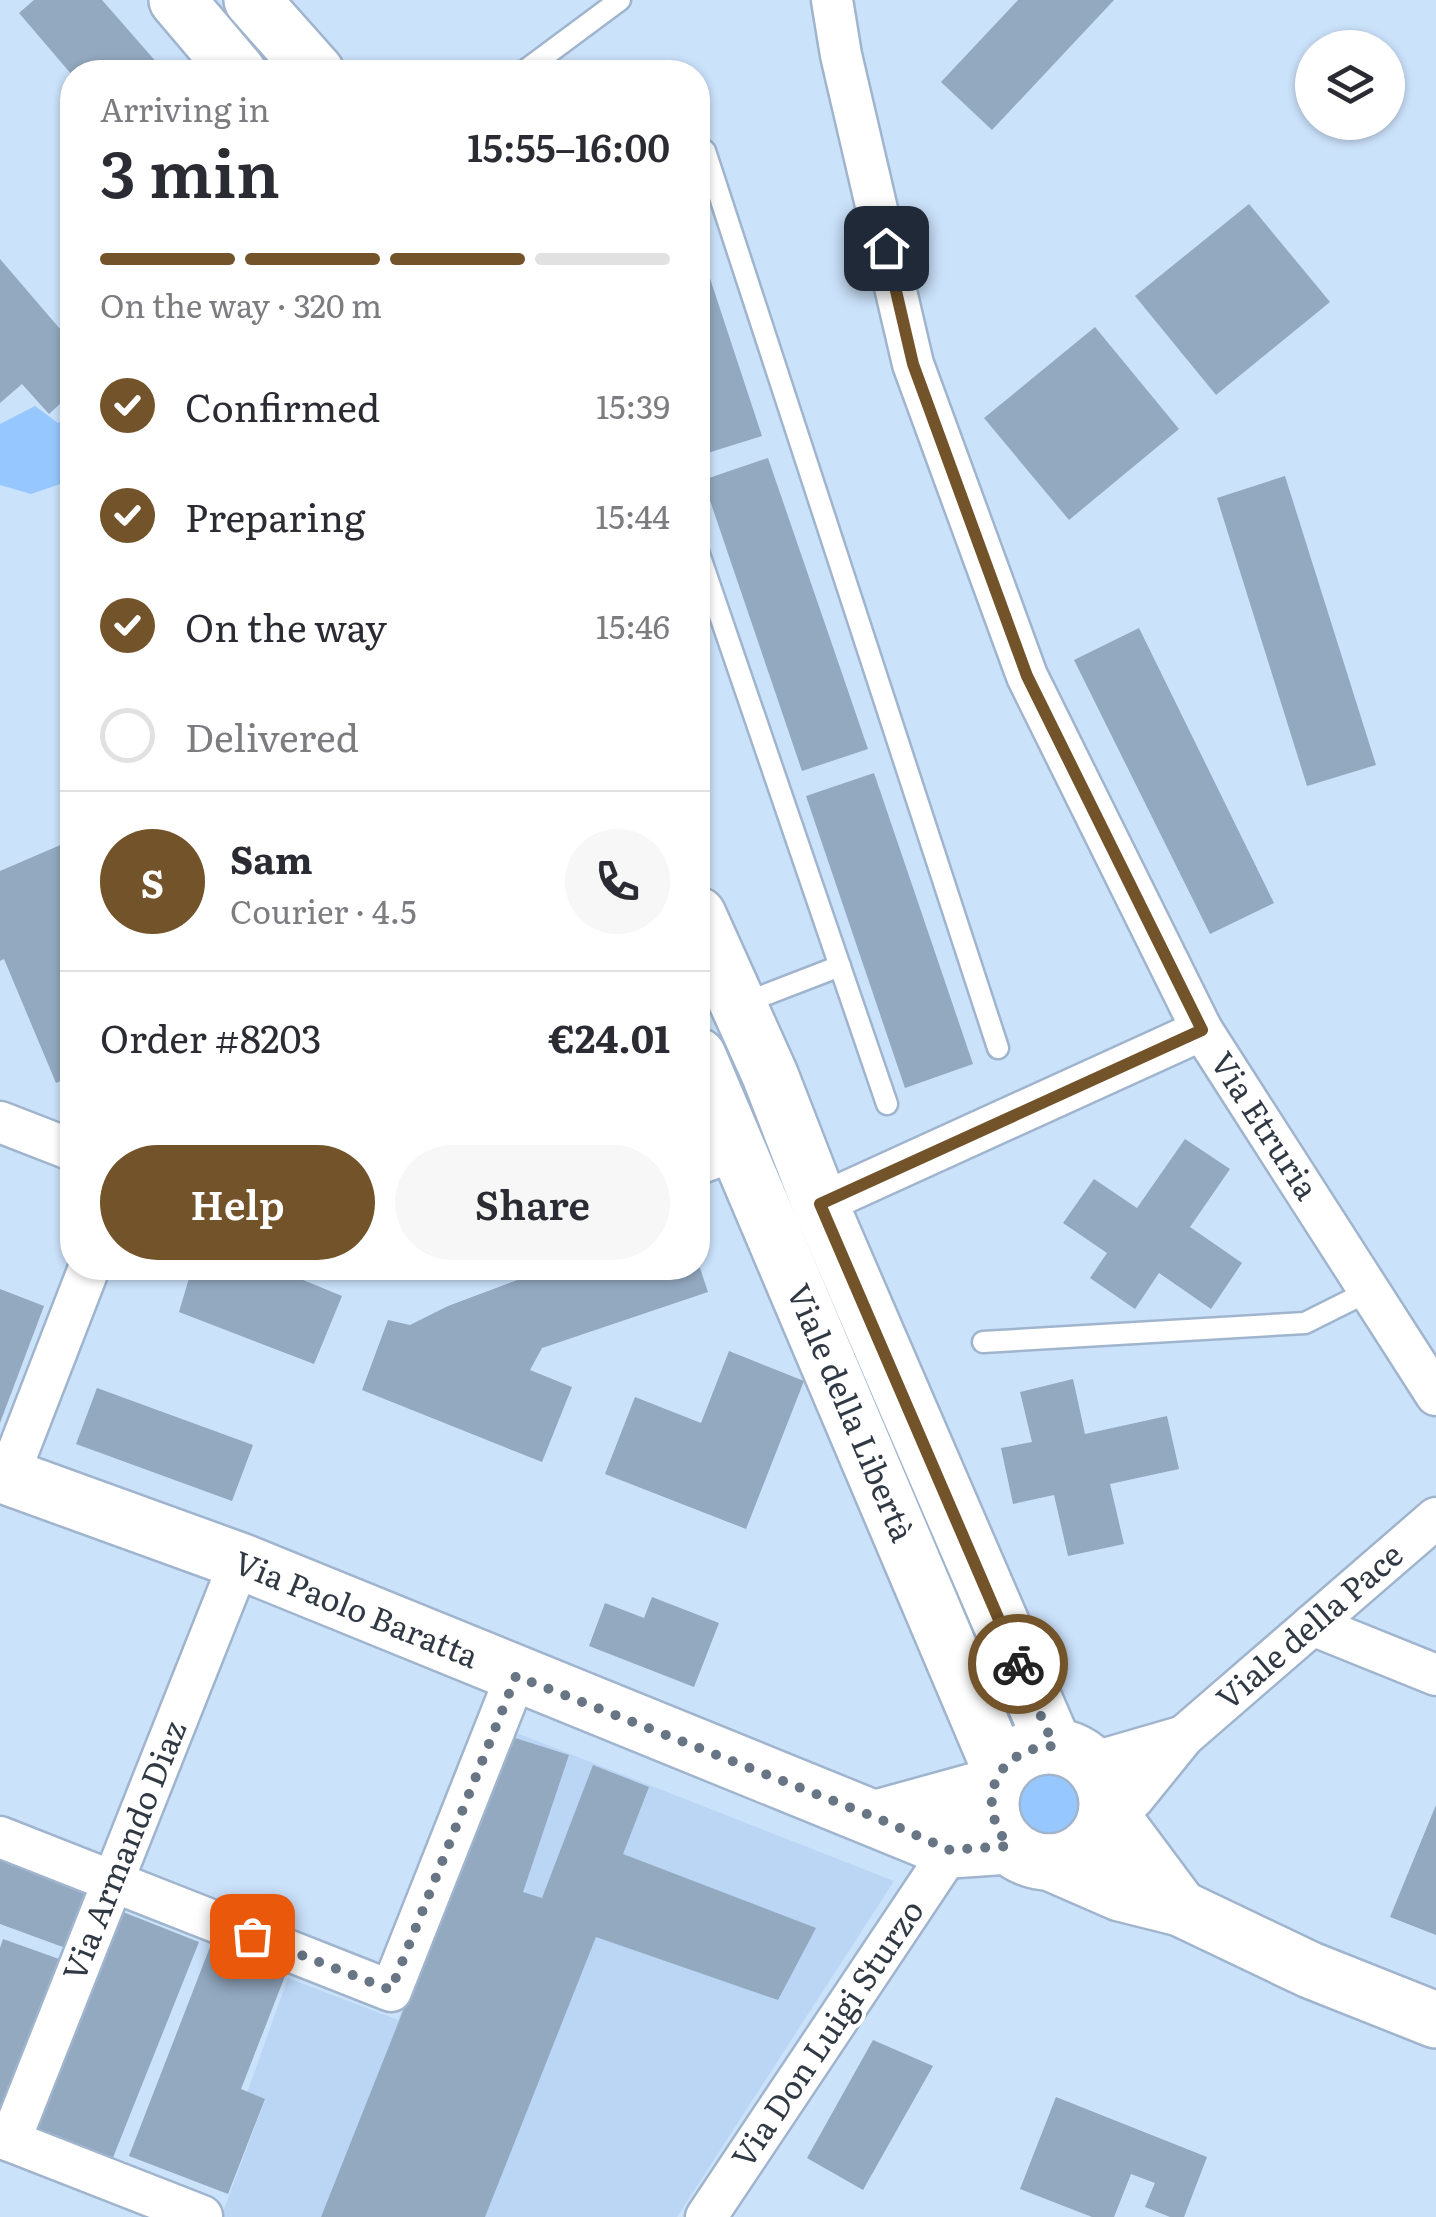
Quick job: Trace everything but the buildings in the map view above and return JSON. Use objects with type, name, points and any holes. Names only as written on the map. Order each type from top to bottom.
[{"type":"main road","points":[[177,0],[228,60]]},
{"type":"main road","points":[[252,0],[305,60]]},
{"type":"main road","name":"Viale della Libertà","points":[[710,942],[820,1204],[1084,1773]]},
{"type":"main road","name":"Viale della Libertà","points":[[710,1116],[718,1156],[997,1778]]},
{"type":"main road","name":"Via Paolo Baratta","points":[[4,1476],[240,1561],[950,1850],[1029,1854],[1139,1900],[1180,1908],[1310,1970],[1436,2020]]},
{"type":"main road","points":[[877,1818],[949,1801],[997,1778],[1024,1750],[1084,1773],[1094,1841],[1081,1852],[1029,1854],[992,1818],[997,1778]]},
{"type":"main road","name":"Via Paolo Baratta","points":[[1084,1773],[1180,1908]]},
{"type":"street","name":"Via Etruria","points":[[816,0],[841,54]]},
{"type":"street","name":"Via Etruria","points":[[832,0],[913,364],[1020,658],[1202,1030],[1436,1395]]},
{"type":"street","points":[[820,1204],[1202,1030]]},
{"type":"street","points":[[0,1122],[60,1145]]},
{"type":"street","points":[[4,1476],[84,1280]]},
{"type":"street","name":"Viale della Pace","points":[[1084,1773],[1134,1800],[1184,1736],[1436,1518]]},
{"type":"street","name":"Via Armando Diaz","points":[[5,2139],[114,1881],[240,1561]]},
{"type":"street","points":[[1312,1626],[1436,1675]]},
{"type":"street","points":[[0,1837],[391,1990],[516,1676]]},
{"type":"street","name":"Via Don Luigi Sturzo","points":[[706,2217],[950,1850]]},
{"type":"street","points":[[5,2139],[141,2206],[202,2216]]},
{"type":"lane","points":[[539,60],[620,0]]},
{"type":"lane","points":[[710,166],[998,1048]]},
{"type":"lane","points":[[710,585],[887,1104]]},
{"type":"lane","points":[[738,1005],[840,966]]},
{"type":"lane","points":[[983,1342],[1305,1323],[1369,1291]]},
{"type":"shaded area","points":[[35,406],[60,422],[60,484],[31,494],[0,485],[0,424]]},
{"type":"shaded area","points":[[509,1730],[894,1881],[677,2217],[221,2217],[265,2100],[247,2093],[288,1978],[398,2020]]},
{"type":"shaded area","points":[[1049,1768],[1074,1779],[1085,1804],[1074,1829],[1049,1840],[1024,1829],[1013,1804],[1024,1779]]},
{"type":"way so far","points":[[252,1936],[391,1990],[516,1676],[950,1850],[1009,1846],[992,1818],[993,1786],[1011,1759],[1024,1750],[1054,1746],[1018,1664]]},
{"type":"route","points":[[886,248],[913,364],[1027,676],[1202,1030],[820,1204],[1018,1664]]}]
